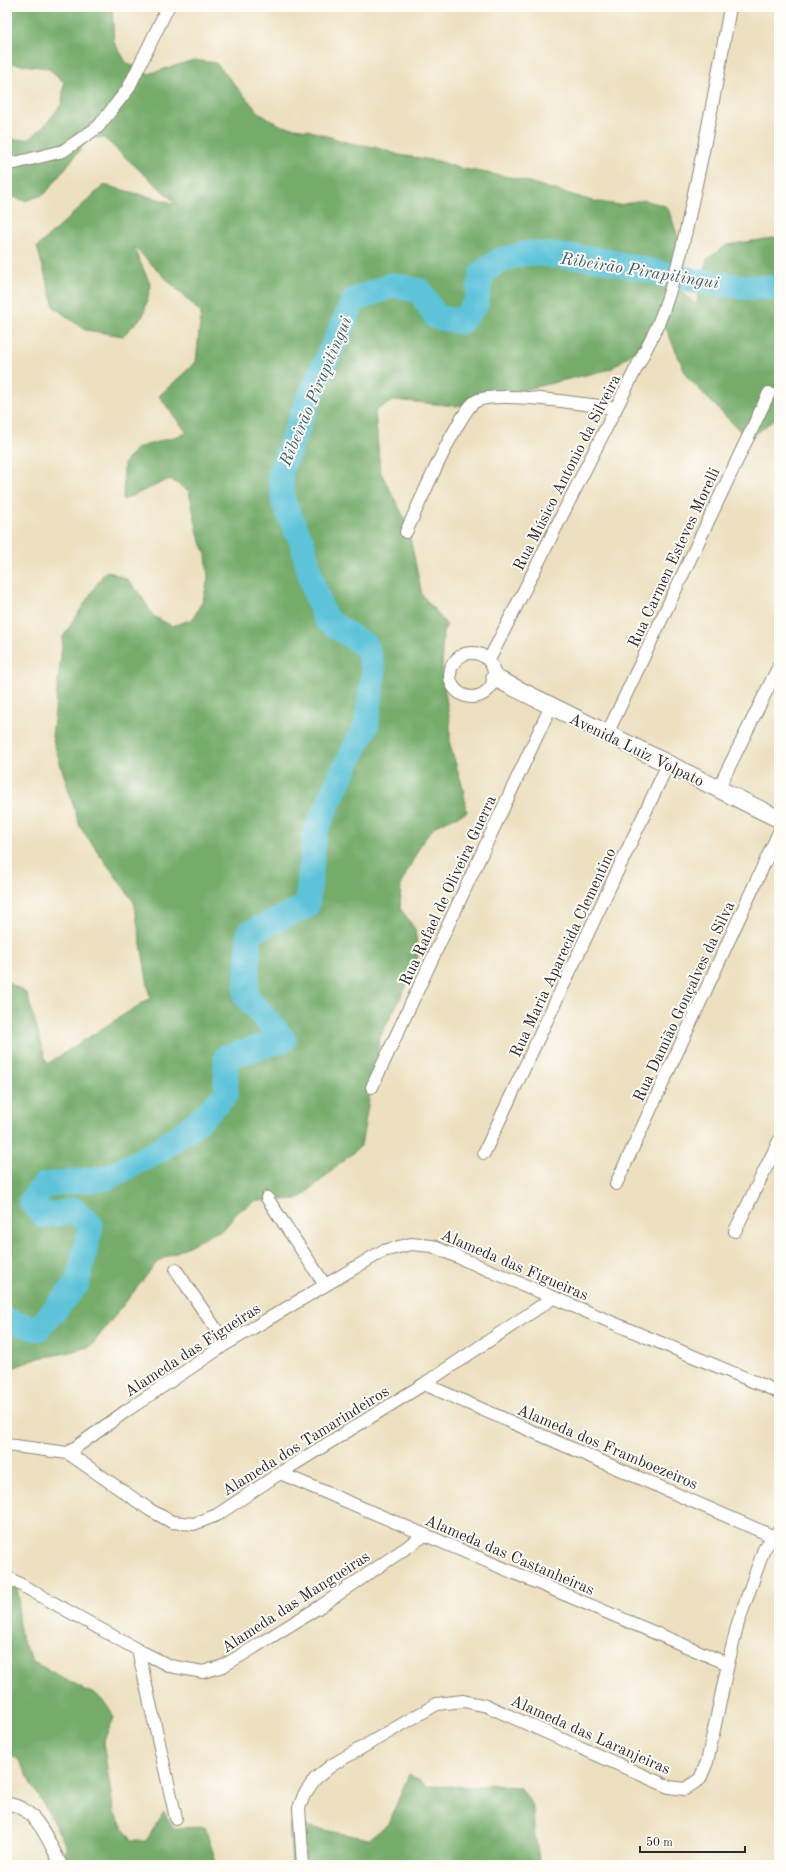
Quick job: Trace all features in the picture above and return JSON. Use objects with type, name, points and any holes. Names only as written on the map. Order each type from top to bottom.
[{"type":"street","points":[[7,163],[15,163],[63,151],[98,127],[128,89],[168,7]]},
{"type":"street","name":"Rua Músico Antonio da Silveira","points":[[489,660],[658,327],[670,297],[707,137],[730,7]]},
{"type":"street","name":"Rua Carmen Esteves Morelli","points":[[607,734],[769,393]]},
{"type":"street","points":[[406,532],[454,431],[467,409],[476,401],[492,397],[518,398],[616,408]]},
{"type":"street","points":[[474,652],[483,655],[489,660],[494,670],[495,678],[490,688],[484,694],[476,697],[468,697],[460,694],[454,688],[450,680],[450,671],[452,663],[462,655],[474,652]]},
{"type":"street","points":[[718,789],[779,666]]},
{"type":"street","name":"Avenida Luiz Volpato","points":[[495,678],[779,819]]},
{"type":"street","name":"Rua Rafael de Oliveira Guerra","points":[[372,1087],[551,706]]},
{"type":"street","name":"Rua Maria Aparecida Clementino","points":[[484,1153],[668,764]]},
{"type":"street","name":"Rua Damião Gonçalves da Silva","points":[[616,1184],[779,832]]},
{"type":"street","points":[[735,1231],[779,1141]]},
{"type":"street","points":[[267,1198],[325,1284]]},
{"type":"street","name":"Alameda das Figueiras","points":[[68,1453],[126,1411],[226,1344],[383,1250],[411,1244],[432,1246],[779,1392]]},
{"type":"street","points":[[176,1270],[226,1344]]},
{"type":"street","name":"Alameda dos Tamarindeiros","points":[[68,1453],[150,1510],[172,1522],[194,1524],[217,1515],[280,1473],[424,1384],[553,1298]]},
{"type":"street","name":"Alameda dos Framboezeiros","points":[[424,1384],[777,1535]]},
{"type":"street","points":[[7,1445],[68,1453]]},
{"type":"street","name":"Alameda das Castanheiras","points":[[280,1473],[728,1664]]},
{"type":"street","name":"Alameda das Mangueiras","points":[[7,1577],[138,1650],[170,1666],[203,1672],[223,1666],[322,1606],[425,1535]]},
{"type":"street","name":"Alameda das Laranjeiras","points":[[303,1865],[299,1808],[304,1795],[315,1779],[332,1765],[437,1704],[463,1701],[487,1706],[669,1787],[685,1789],[700,1779],[707,1762],[738,1623],[764,1549],[777,1535]]},
{"type":"street","points":[[138,1650],[176,1818]]},
{"type":"street","points":[[7,1804],[17,1804],[32,1815],[61,1865]]},
{"type":"green space","points":[[7,7],[112,7],[114,42],[126,62],[148,74],[194,60],[216,63],[260,114],[282,126],[308,130],[349,143],[375,147],[399,155],[438,161],[459,168],[515,178],[593,201],[619,205],[645,200],[665,206],[668,208],[680,243],[669,279],[696,305],[707,259],[727,245],[779,237],[779,415],[749,440],[687,377],[666,328],[611,369],[456,406],[394,400],[375,411],[380,471],[407,523],[422,595],[447,625],[443,633],[442,655],[443,679],[450,722],[450,745],[463,788],[467,812],[435,826],[421,844],[401,884],[400,908],[415,929],[418,953],[416,967],[380,1037],[361,1146],[299,1199],[255,1201],[236,1213],[225,1228],[158,1261],[91,1346],[67,1353],[39,1358],[12,1368],[7,1374],[7,981],[27,994],[47,1064],[150,998],[134,902],[80,827],[52,737],[63,637],[104,573],[108,571],[128,580],[142,597],[153,616],[172,626],[193,619],[203,600],[208,579],[206,555],[198,534],[189,491],[170,479],[123,500],[124,463],[137,448],[187,433],[159,396],[196,362],[201,313],[133,246],[151,286],[143,316],[123,336],[85,330],[54,307],[37,247],[104,185],[177,204],[104,138],[90,137],[45,194],[25,201],[7,195],[7,140],[29,139],[46,124],[62,104],[64,82],[48,68],[7,63]]},
{"type":"green space","points":[[7,1566],[15,1577],[19,1598],[18,1619],[22,1640],[33,1662],[83,1688],[83,1691],[88,1691],[98,1696],[110,1709],[114,1718],[103,1742],[114,1813],[132,1841],[146,1841],[164,1812],[174,1828],[205,1827],[217,1865],[65,1865],[66,1845],[18,1759],[7,1754]]},
{"type":"green space","points":[[409,1774],[427,1786],[472,1787],[495,1784],[521,1788],[533,1807],[534,1829],[540,1865],[289,1865],[292,1862],[289,1823],[369,1839],[388,1824]]},
{"type":"waterway","name":"Ribeirão Pirapitingui","points":[[7,1321],[38,1329],[77,1284],[91,1225],[74,1210],[44,1216],[31,1201],[44,1185],[107,1178],[158,1151],[199,1121],[226,1094],[226,1057],[284,1040],[246,996],[249,933],[307,906],[315,833],[341,775],[366,726],[374,671],[366,646],[326,620],[314,589],[302,542],[284,504],[280,472],[307,403],[354,300],[393,285],[420,291],[436,317],[461,322],[476,304],[482,273],[500,260],[527,253],[597,259],[696,281],[745,287],[779,288]]}]
